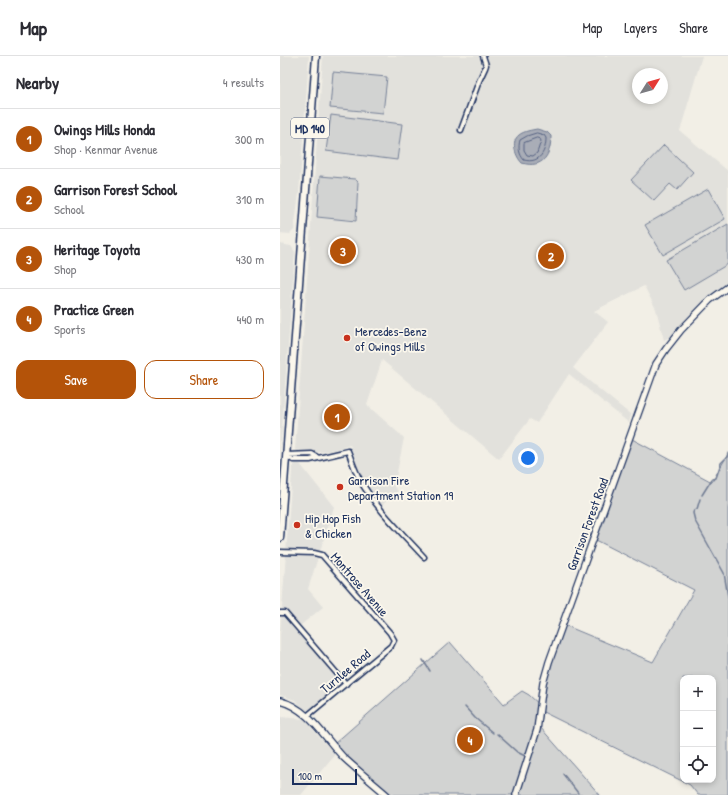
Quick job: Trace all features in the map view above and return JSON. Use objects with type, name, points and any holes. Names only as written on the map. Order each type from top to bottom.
[{"type":"main road","name":"MD 140","points":[[280,538],[316,56]]},
{"type":"main road","name":"Garrison Forest Road","points":[[516,795],[537,730],[543,683],[549,662],[607,503],[652,372],[666,349],[681,330],[710,300],[728,288]]},
{"type":"main road","points":[[280,701],[296,707],[307,716],[344,757],[387,795]]},
{"type":"street","points":[[461,130],[486,65],[483,56]]},
{"type":"street","points":[[286,455],[293,460],[310,460],[348,451],[355,470],[365,488],[424,557]]},
{"type":"street","name":"Montrose Avenue","points":[[280,552],[314,553],[322,555],[390,633],[394,640]]},
{"type":"street","points":[[280,613],[285,613],[346,684]]},
{"type":"street","name":"Turnlee Road","points":[[307,716],[391,646],[394,640]]},
{"type":"shaded area","points":[[280,56],[309,56],[299,193],[294,230],[290,234],[280,233]]},
{"type":"shaded area","points":[[323,56],[702,56],[680,131],[728,171],[728,285],[675,334],[664,340],[656,309],[644,286],[594,311],[608,322],[573,368],[631,415],[629,423],[569,374],[537,423],[530,419],[499,459],[382,360],[367,405],[404,438],[394,487],[398,491],[382,505],[362,478],[350,445],[323,452],[298,453],[295,450]]},
{"type":"shaded area","points":[[333,72],[387,77],[383,113],[330,108]]},
{"type":"shaded area","points":[[331,115],[402,124],[397,160],[326,151]]},
{"type":"shaded area","points":[[664,145],[693,172],[677,190],[670,184],[654,201],[631,180]]},
{"type":"shaded area","points":[[320,176],[355,179],[358,182],[356,221],[317,217]]},
{"type":"shaded area","points":[[708,189],[725,219],[663,255],[645,225]]},
{"type":"shaded area","points":[[728,224],[728,264],[684,290],[666,260]]},
{"type":"shaded area","points":[[280,244],[291,246],[295,252],[280,454]]},
{"type":"shaded area","points":[[632,439],[712,482],[728,454],[728,795],[698,795],[690,785],[686,783],[716,783],[716,675],[680,675],[680,780],[543,712],[540,727],[600,795],[391,795],[348,759],[334,744],[450,642],[504,704],[522,691],[529,695],[542,707],[547,675],[564,625],[653,662],[694,590],[596,540]]},
{"type":"shaded area","points":[[295,464],[300,464],[334,507],[308,589],[323,607],[296,629],[338,678],[341,684],[311,711],[305,710],[295,700],[280,695],[280,635],[292,472]]},
{"type":"shaded area","points":[[280,717],[304,719],[328,747],[332,748],[336,753],[301,795],[280,795]]},
{"type":"water","points":[[537,129],[547,132],[551,136],[551,143],[547,154],[544,159],[535,164],[522,163],[518,157],[514,145],[516,138],[523,133]]},
{"type":"waterway","points":[[702,495],[712,479],[716,478],[721,463],[727,457],[728,453]]},
{"type":"waterway","points":[[700,499],[697,509],[694,510],[693,513],[695,521],[724,573],[728,597]]},
{"type":"waterway","points":[[423,660],[430,671]]},
{"type":"waterway","points":[[465,707],[475,718],[493,733]]},
{"type":"waterway","points":[[497,734],[517,752],[525,756]]},
{"type":"waterway","points":[[563,774],[578,793]]},
{"type":"place","name":"Heritage Toyota","points":[[343,251]]},
{"type":"place","name":"Garrison Forest School","points":[[551,256]]},
{"type":"place","name":"Mercedes-Benz of Owings Mills","points":[[347,338]]},
{"type":"place","name":"Owings Mills Honda","points":[[337,417]]},
{"type":"place","name":"Garrison Fire Department Station 19","points":[[340,487]]},
{"type":"place","name":"Hip Hop Fish & Chicken","points":[[297,525]]},
{"type":"place","name":"Practice Green","points":[[470,740]]}]
